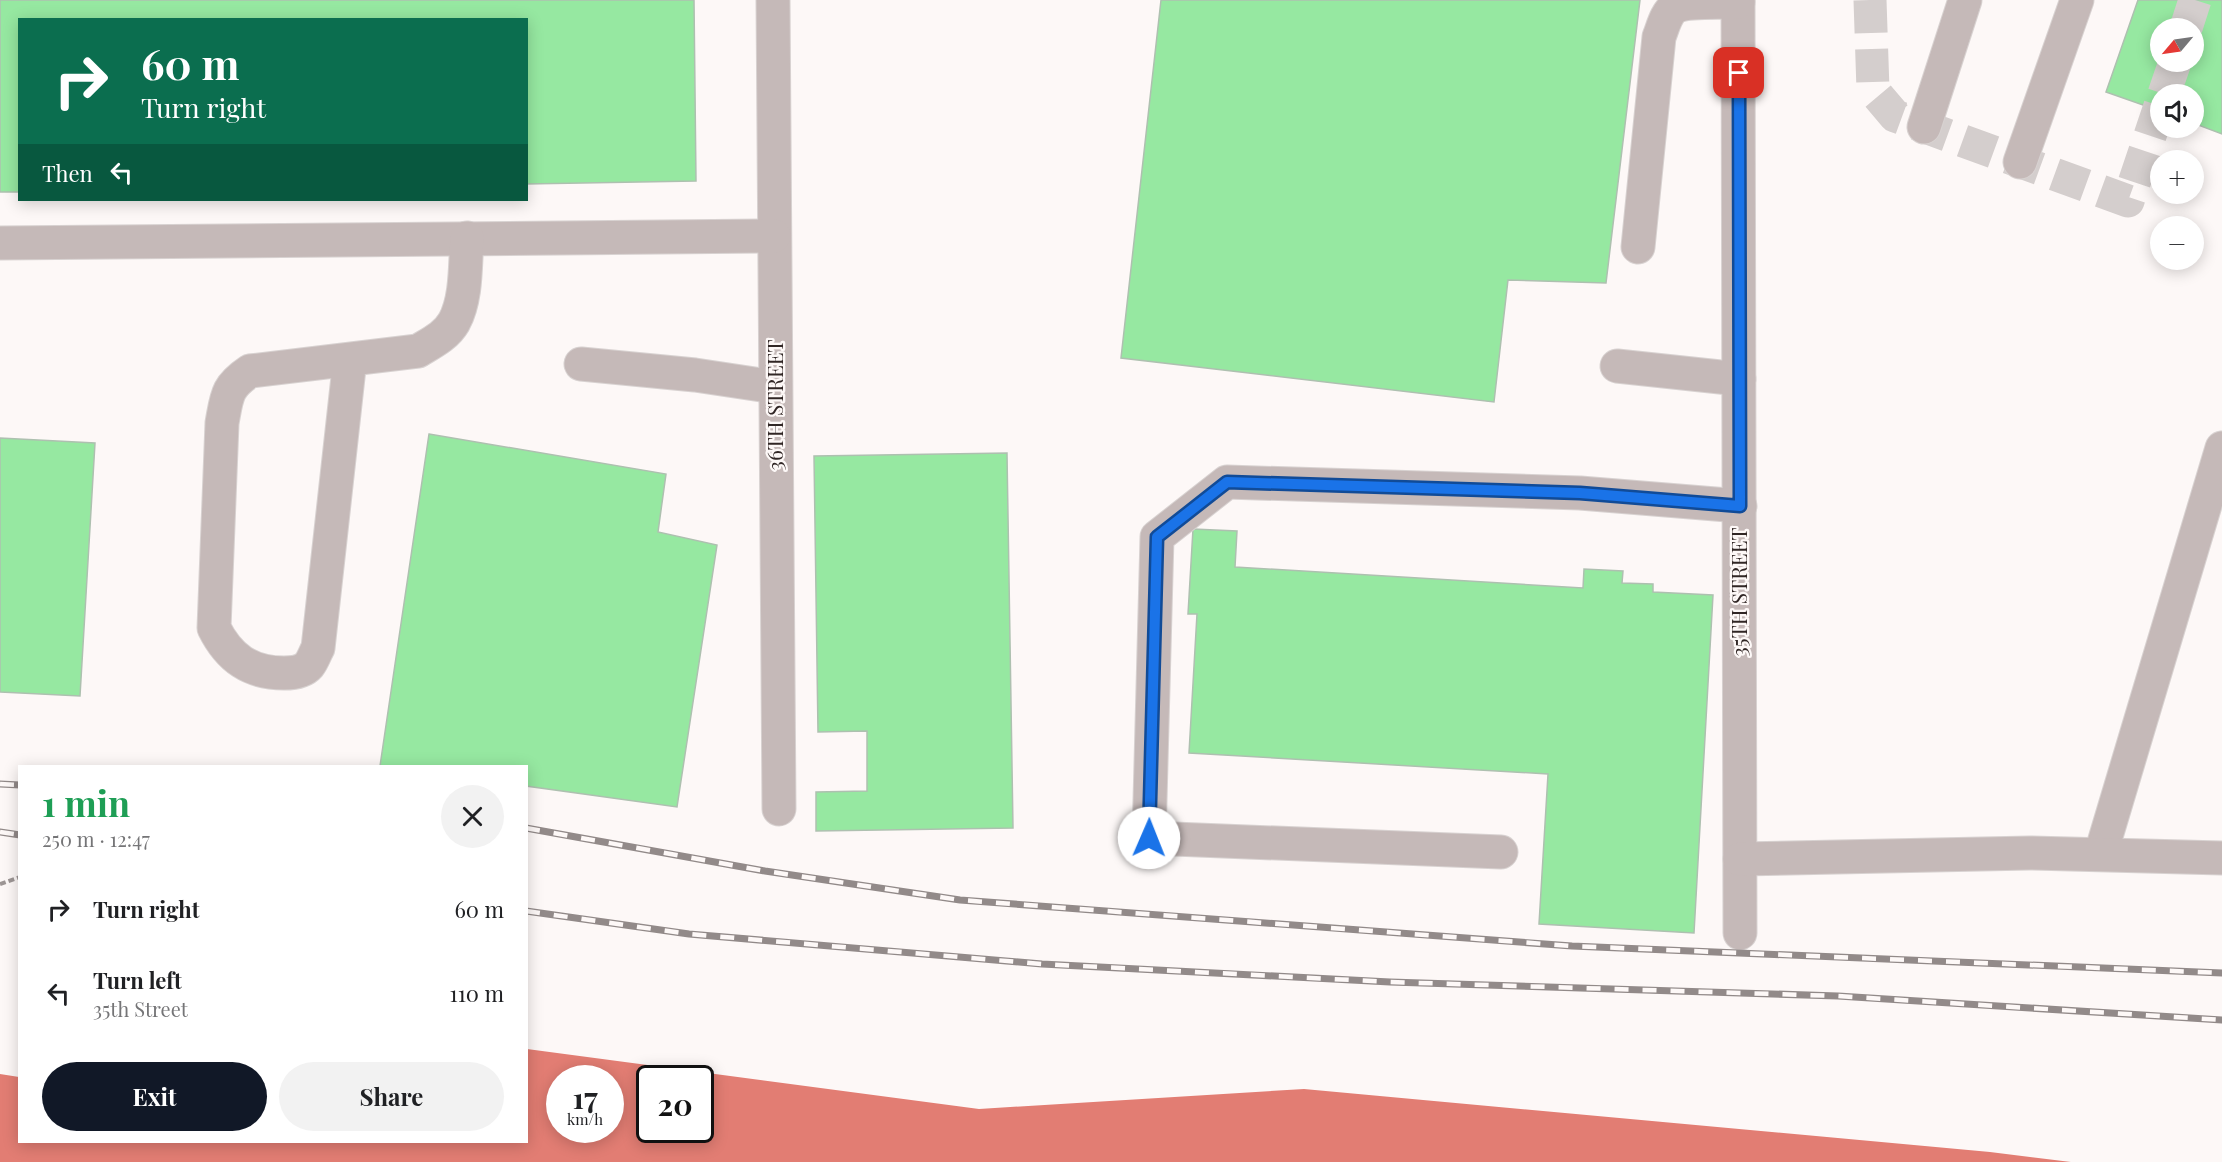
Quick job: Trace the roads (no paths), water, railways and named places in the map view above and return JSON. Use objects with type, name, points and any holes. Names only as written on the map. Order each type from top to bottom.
[{"type":"street","name":"36TH STREET","points":[[772,0],[779,809]]},
{"type":"street","points":[[1924,127],[1965,0]]},
{"type":"street","points":[[2020,162],[2077,0]]},
{"type":"street","points":[[1638,247],[1659,36],[1665,18],[1675,7],[1738,1]]},
{"type":"street","name":"35TH STREET","points":[[1738,1],[1740,933]]},
{"type":"street","points":[[0,243],[774,236]]},
{"type":"street","points":[[350,359],[318,648],[309,666],[296,673],[264,673],[240,661],[223,646],[214,628],[222,423],[226,399],[234,382],[250,371],[350,359],[418,351],[440,338],[454,321],[463,288],[467,238]]},
{"type":"street","points":[[581,364],[695,375],[775,387]]},
{"type":"street","points":[[1617,366],[1739,379]]},
{"type":"street","points":[[2100,854],[2222,448]]},
{"type":"street","points":[[1501,852],[1149,838],[1157,537],[1227,482],[1580,493],[1740,506]]},
{"type":"street","points":[[1740,859],[2100,854],[2222,858]]},
{"type":"tunnel","points":[[1870,0],[1873,90],[1895,116],[2128,201],[2150,136]]},
{"type":"tunnel","points":[[2189,18],[2195,0]]},
{"type":"tunnel","points":[[2167,84],[2172,72]]},
{"type":"railway","points":[[0,784],[18,785]]},
{"type":"railway","points":[[528,828],[765,871],[960,900],[1572,946],[2222,973]]},
{"type":"railway","points":[[0,832],[18,835]]},
{"type":"railway","points":[[528,911],[689,934],[1042,964],[1390,982],[1838,996],[2222,1020]]}]
